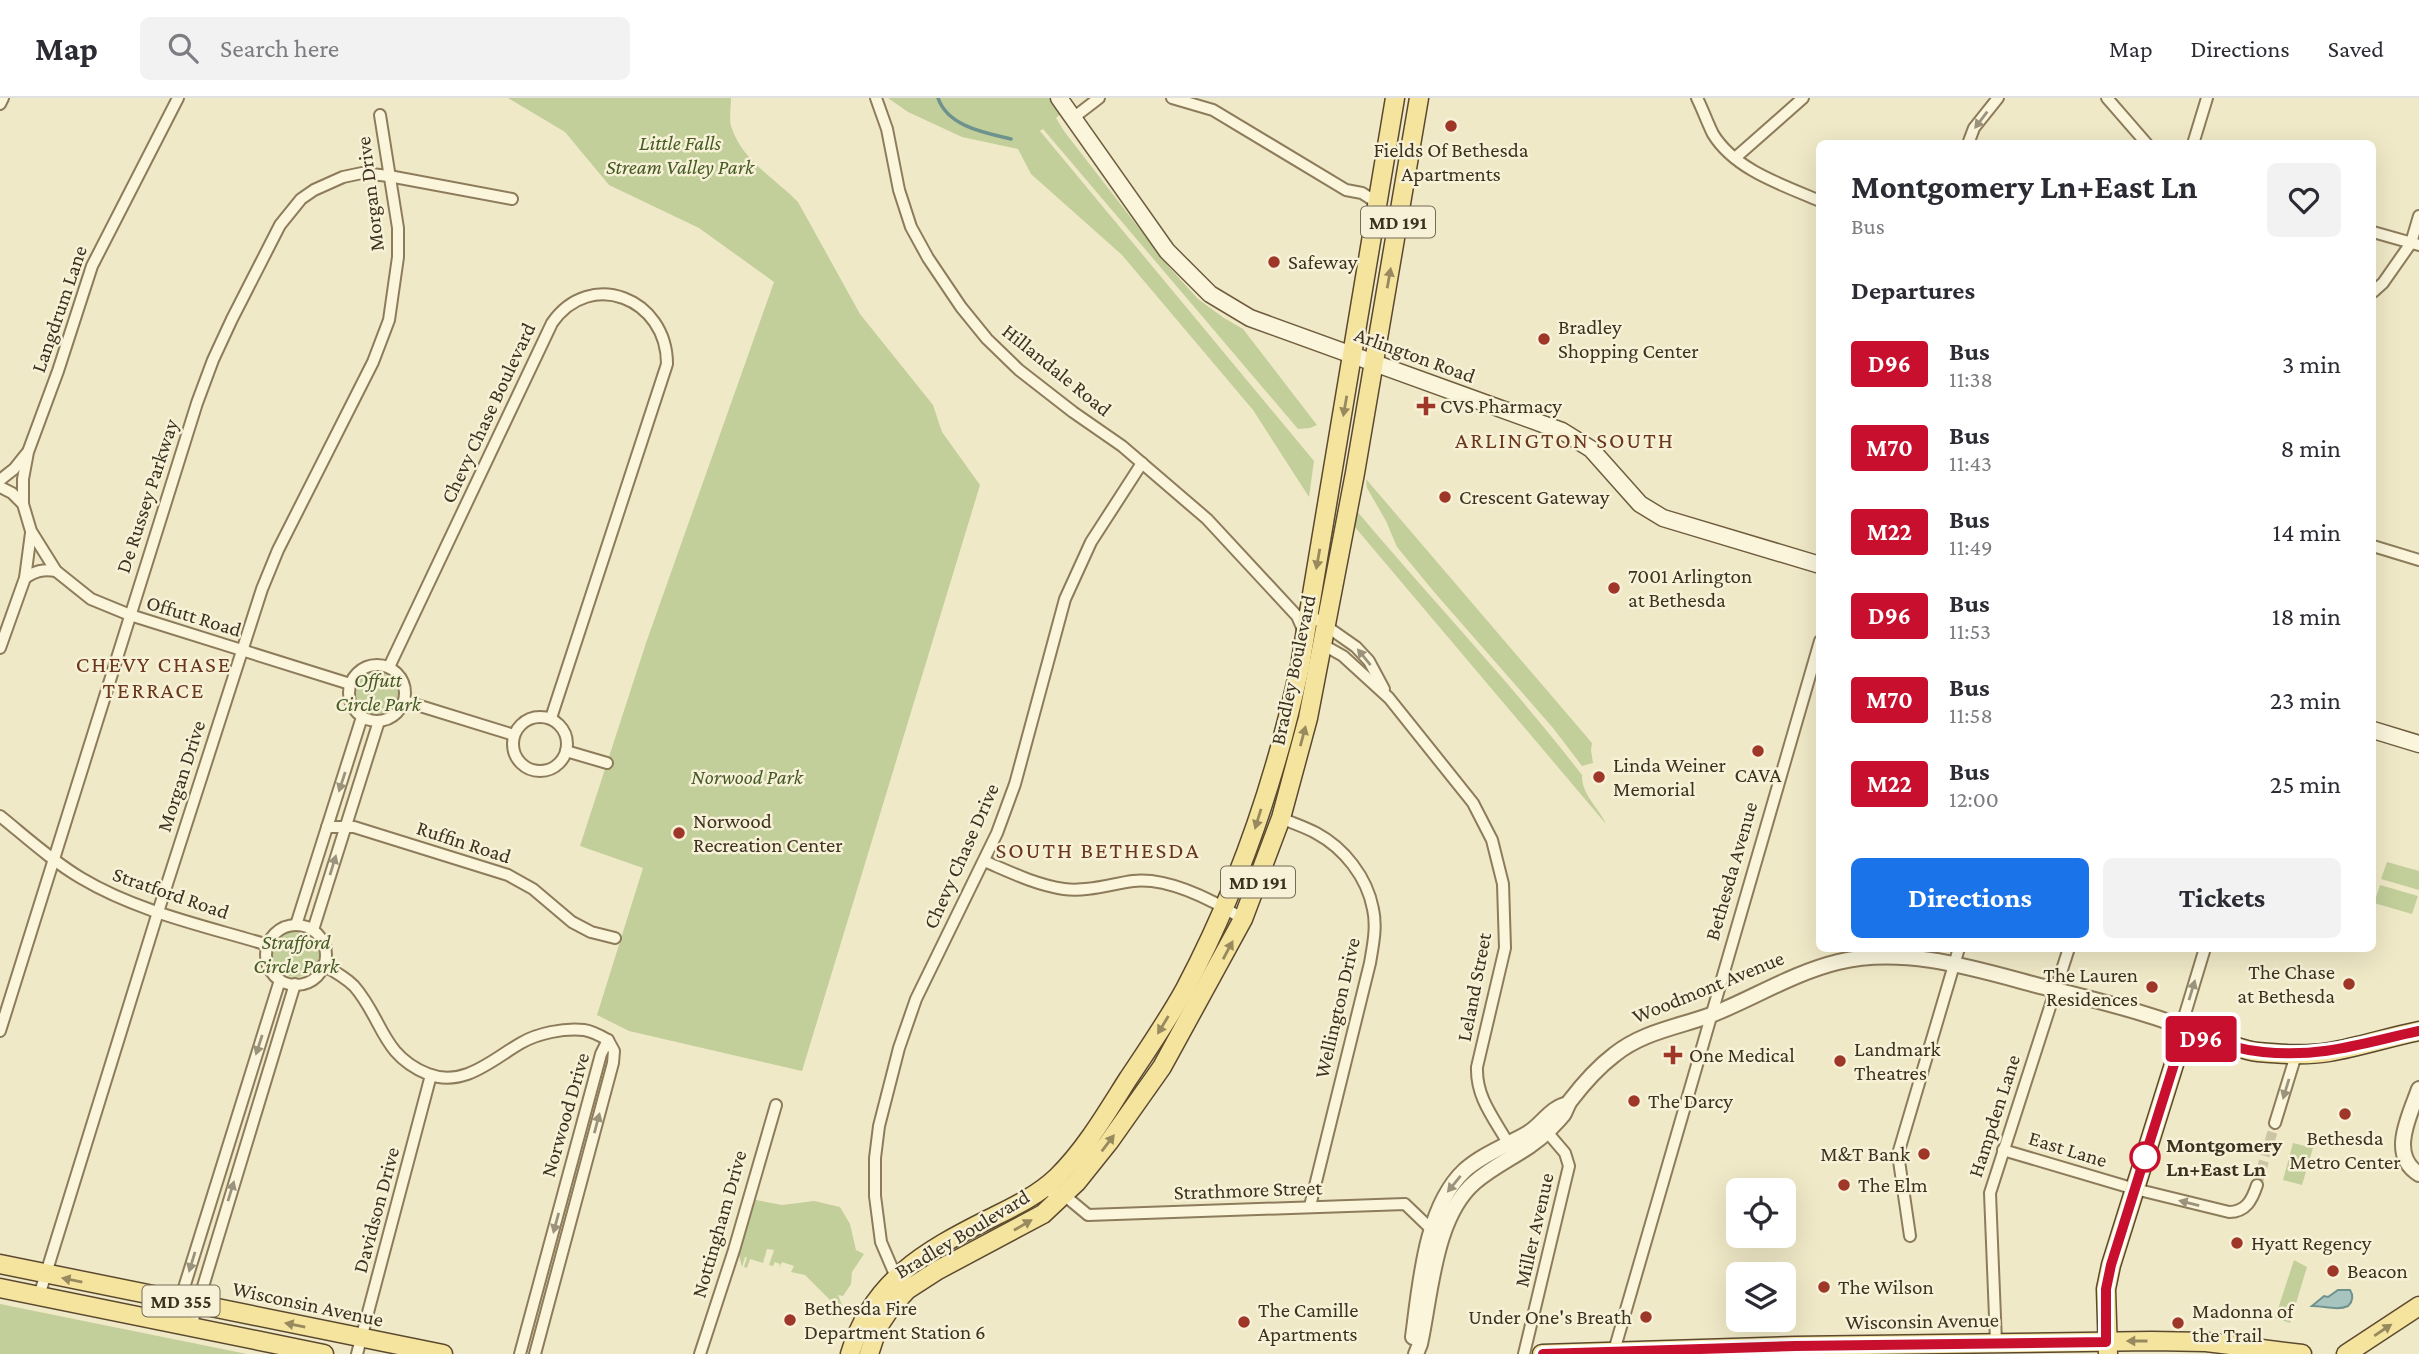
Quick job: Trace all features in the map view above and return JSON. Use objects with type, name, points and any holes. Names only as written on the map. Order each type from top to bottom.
[{"type":"main road","name":"Arlington Road","points":[[1059,98],[1167,251],[1210,294],[1250,318],[1569,434],[1591,449],[1640,504],[1672,522],[1816,564]]},
{"type":"main road","name":"Bradley Boulevard","points":[[850,1354],[864,1316],[896,1277],[930,1251],[1018,1206],[1043,1190],[1074,1158],[1164,1023],[1225,908],[1250,848],[1288,724],[1305,635],[1303,615],[1354,355],[1369,197],[1395,98]]},
{"type":"main road","name":"Bradley Boulevard","points":[[869,1354],[878,1327],[907,1290],[938,1270],[1043,1214],[1065,1195],[1109,1142],[1162,1067],[1243,919],[1281,818],[1308,718],[1374,362],[1419,98]]},
{"type":"main road","points":[[2376,731],[2419,744]]},
{"type":"main road","name":"Woodmont Avenue","points":[[2213,1039],[2253,1051],[2296,1055],[2328,1052],[2419,1031]]},
{"type":"main road","points":[[2107,1348],[2106,1289],[2111,1265],[2181,1049],[2190,1041],[2213,1039]]},
{"type":"main road","points":[[1065,1195],[1065,1181],[1074,1158]]},
{"type":"main road","name":"Wisconsin Avenue","points":[[0,1264],[188,1303],[359,1346],[443,1354]]},
{"type":"main road","name":"MD 355","points":[[0,1288],[324,1354]]},
{"type":"main road","points":[[2346,1354],[2419,1306]]},
{"type":"main road","name":"Wisconsin Avenue","points":[[1542,1354],[1934,1349],[1996,1342],[2107,1348],[2206,1342],[2298,1354]]},
{"type":"street","points":[[0,104],[3,98]]},
{"type":"street","name":"Langdrum Lane","points":[[23,504],[23,479],[28,452],[92,266],[178,98]]},
{"type":"street","name":"Hillandale Road","points":[[876,98],[887,130],[899,190],[911,227],[961,307],[987,339],[1019,370],[1142,463],[1207,519],[1303,615]]},
{"type":"street","points":[[1073,118],[1099,98]]},
{"type":"street","points":[[1172,98],[1213,110],[1346,190],[1369,197]]},
{"type":"street","points":[[1697,98],[1714,135],[1735,158],[1757,173],[1816,199]]},
{"type":"street","points":[[1735,158],[1803,98]]},
{"type":"street","points":[[1970,140],[1974,128],[1998,98]]},
{"type":"street","points":[[2107,98],[2139,140]]},
{"type":"street","points":[[2194,140],[2207,98]]},
{"type":"street","name":"Morgan Drive","points":[[39,1296],[158,912],[270,569],[386,332],[394,292],[398,242],[380,115]]},
{"type":"street","name":"De Russey Parkway","points":[[0,1031],[213,360],[279,225],[301,199],[327,182],[362,173],[512,199]]},
{"type":"street","points":[[2376,289],[2415,244],[2419,216]]},
{"type":"street","points":[[2376,233],[2415,244]]},
{"type":"street","name":"Chevy Chase Boulevard","points":[[389,667],[552,323],[569,305],[593,295],[632,298],[654,318],[661,329],[667,351],[667,364],[551,718]]},
{"type":"street","points":[[0,480],[28,452]]},
{"type":"street","name":"Chevy Chase Drive","points":[[896,1277],[881,1242],[877,1218],[875,1158],[879,1126],[899,1048],[916,999],[997,834],[1015,784],[1065,599],[1091,542],[1142,463]]},
{"type":"street","points":[[0,487],[12,493],[23,504]]},
{"type":"street","name":"Offutt Road","points":[[23,504],[31,531],[56,571],[91,599],[130,615],[350,684]]},
{"type":"street","points":[[0,648],[25,578],[31,531]]},
{"type":"street","points":[[2376,547],[2419,560]]},
{"type":"street","points":[[25,578],[33,572],[56,571]]},
{"type":"street","name":"Leland Street","points":[[1303,615],[1326,626],[1356,647],[1369,661],[1389,698]]},
{"type":"street","name":"Leland Street","points":[[1305,635],[1343,656],[1389,698],[1473,803],[1492,840],[1503,884],[1505,948],[1476,1079],[1480,1096],[1508,1143]]},
{"type":"street","name":"Bethesda Avenue","points":[[1614,1353],[1816,655]]},
{"type":"street","points":[[365,667],[389,667],[403,683],[404,701],[395,714],[379,720],[362,717],[351,705],[350,684],[358,671],[365,667]]},
{"type":"street","points":[[404,701],[514,734]]},
{"type":"street","points":[[296,925],[362,717]]},
{"type":"street","points":[[561,762],[567,739],[564,731],[551,718],[530,718],[518,728],[514,734],[513,750],[516,757],[529,769],[545,771],[561,762],[571,756],[580,755]]},
{"type":"street","points":[[313,930],[379,720]]},
{"type":"street","points":[[566,751],[607,763]]},
{"type":"street","name":"Stratford Road","points":[[0,816],[54,859],[102,889],[158,912],[268,945]]},
{"type":"street","name":"Wellington Drive","points":[[1281,818],[1317,833],[1340,850],[1366,884],[1374,910],[1375,933],[1370,963],[1310,1206]]},
{"type":"street","name":"Ruffin Road","points":[[327,827],[354,827],[508,875],[533,889],[572,922],[591,932],[615,938]]},
{"type":"street","points":[[984,861],[1042,885],[1066,890],[1137,881],[1164,884],[1195,894],[1243,919]]},
{"type":"street","points":[[296,925],[313,930],[326,954],[317,976],[310,981],[295,984],[280,980],[269,968],[268,945],[280,929],[296,925]]},
{"type":"street","points":[[1910,1236],[1898,1154],[1958,952]]},
{"type":"street","name":"Hampden Lane","points":[[1996,1342],[1990,1193],[2067,952]]},
{"type":"street","points":[[2192,1030],[2185,1014],[2203,952]]},
{"type":"street","name":"Woodmont Avenue","points":[[1414,1354],[1420,1345],[1447,1222],[1472,1184],[1544,1128],[1556,1107],[1568,1104],[1601,1065],[1630,1043],[1712,1014],[1793,977],[1839,961],[1886,958],[1955,964],[2056,989],[2192,1030],[2213,1039]]},
{"type":"street","points":[[323,965],[347,979],[356,989],[370,1009],[387,1043],[400,1057],[431,1075],[445,1077],[475,1072],[522,1042],[546,1033],[584,1030],[608,1040]]},
{"type":"street","points":[[182,1325],[230,1134],[280,980]]},
{"type":"street","points":[[182,1325],[246,1139],[295,984]]},
{"type":"street","name":"Norwood Drive","points":[[520,1354],[601,1054],[608,1040]]},
{"type":"street","name":"Norwood Drive","points":[[534,1354],[613,1063],[614,1051],[608,1040]]},
{"type":"street","points":[[2275,1123],[2296,1055]]},
{"type":"street","name":"Davidson Drive","points":[[359,1346],[431,1075]]},
{"type":"street","points":[[2419,1089],[2405,1133],[2402,1153],[2409,1166],[2419,1174]]},
{"type":"street","name":"Nottingham Drive","points":[[700,1354],[734,1250],[776,1105]]},
{"type":"street","name":"Woodmont Avenue","points":[[1414,1354],[1414,1327],[1431,1228],[1446,1192],[1463,1172],[1508,1143],[1544,1128]]},
{"type":"street","name":"Miller Avenue","points":[[1524,1354],[1569,1166],[1565,1153],[1544,1128]]},
{"type":"street","points":[[230,1134],[246,1139]]},
{"type":"street","name":"East Lane","points":[[2003,1150],[2135,1189],[2229,1212],[2244,1209],[2257,1185]]},
{"type":"street","points":[[574,1153],[588,1156]]},
{"type":"street","name":"Bradley Boulevard","points":[[1043,1190],[1065,1195]]},
{"type":"street","name":"Strathmore Street","points":[[1065,1195],[1088,1215],[1405,1204],[1431,1228]]},
{"type":"street","points":[[1437,1210],[1447,1222]]},
{"type":"street","points":[[547,1253],[561,1257]]},
{"type":"green space","name":"Norwood Park","points":[[508,98],[731,98],[731,126],[743,149],[798,202],[860,314],[933,405],[942,432],[980,485],[802,1071],[629,1031],[597,1015],[643,868],[580,846],[646,643],[774,282],[699,228],[609,185],[565,132]]},
{"type":"green space","points":[[888,98],[1068,98],[1067,109],[1056,118],[1064,131],[1169,267],[1198,299],[1243,329],[1317,425],[1298,429],[1043,129],[1040,131],[1314,461],[1309,497],[1253,410],[1122,255],[1031,174],[1018,149],[962,137],[908,112]]},
{"type":"green space","points":[[1366,479],[1592,743],[1593,763],[1582,766],[1553,728],[1397,547],[1367,488]]},
{"type":"green space","points":[[1356,510],[1555,741],[1582,775],[1587,795],[1606,824],[1354,526]]},
{"type":"green space","name":"Offutt Circle Park","points":[[378,670],[387,671],[394,676],[399,683],[399,701],[394,708],[387,713],[378,714],[369,713],[362,708],[357,701],[356,692],[357,683],[362,676],[369,671]]},
{"type":"green space","points":[[2387,862],[2419,871],[2419,890],[2381,879]]},
{"type":"green space","points":[[2380,885],[2418,896],[2412,914],[2376,904]]},
{"type":"green space","name":"Strafford Circle Park","points":[[296,931],[312,938],[319,954],[312,970],[296,977],[280,970],[273,954],[280,938]]},
{"type":"green space","points":[[2293,1143],[2313,1148],[2302,1185],[2283,1180]]},
{"type":"green space","points":[[751,1199],[782,1205],[814,1201],[840,1207],[850,1224],[856,1250],[864,1254],[852,1272],[851,1284],[843,1296],[838,1295],[847,1317],[805,1275],[791,1272],[794,1266],[782,1262],[779,1268],[780,1264],[775,1262],[773,1266],[769,1265],[774,1250],[767,1249],[763,1263],[750,1259],[747,1268],[744,1267],[745,1257],[742,1267],[739,1255]]},
{"type":"green space","points":[[2294,1260],[2307,1267],[2290,1323],[2275,1318]]},
{"type":"green space","points":[[0,1304],[247,1354],[0,1354]]},
{"type":"water","points":[[2338,1290],[2350,1290],[2352,1298],[2348,1306],[2312,1306],[2324,1296],[2328,1297]]},
{"type":"waterway","points":[[938,98],[943,108],[959,122],[1011,139]]},
{"type":"tunnel","points":[[2257,1185],[2275,1123]]},
{"type":"bus line","name":"D96","points":[[1543,1354],[1795,1346],[2106,1342],[2106,1289],[2111,1265],[2176,1058],[2184,1045],[2190,1041],[2213,1039],[2229,1046],[2253,1051],[2296,1055],[2328,1052],[2419,1031]]},
{"type":"place","name":"Fields Of Bethesda Apartments","points":[[1451,126]]},
{"type":"place","name":"Safeway","points":[[1274,262]]},
{"type":"place","name":"Bradley Shopping Center","points":[[1544,339]]},
{"type":"place","name":"CVS Pharmacy","points":[[1426,406]]},
{"type":"place","name":"Crescent Gateway","points":[[1445,497]]},
{"type":"place","name":"7001 Arlington at Bethesda","points":[[1614,588]]},
{"type":"place","name":"CAVA","points":[[1758,751]]},
{"type":"place","name":"Linda Weiner Memorial","points":[[1599,777]]},
{"type":"place","name":"Norwood Recreation Center","points":[[679,833]]},
{"type":"place","name":"The Chase at Bethesda","points":[[2349,984]]},
{"type":"place","name":"The Lauren Residences","points":[[2152,987]]},
{"type":"place","name":"One Medical","points":[[1673,1055]]},
{"type":"place","name":"Landmark Theatres","points":[[1840,1061]]},
{"type":"place","name":"The Darcy","points":[[1634,1101]]},
{"type":"place","name":"Bethesda Metro Center","points":[[2345,1114]]},
{"type":"place","name":"M&T Bank","points":[[1924,1154]]},
{"type":"place","name":"Montgomery Ln+East Ln","points":[[2145,1157]]},
{"type":"place","name":"The Elm","points":[[1844,1185]]},
{"type":"place","name":"Hyatt Regency","points":[[2237,1243]]},
{"type":"place","name":"Beacon","points":[[2333,1271]]},
{"type":"place","name":"The Wilson","points":[[1824,1287]]},
{"type":"place","name":"Under One's Breath","points":[[1646,1317]]},
{"type":"place","name":"Bethesda Fire Department Station 6","points":[[790,1320]]},
{"type":"place","name":"The Camille Apartments","points":[[1244,1322]]},
{"type":"place","name":"Madonna of the Trail","points":[[2178,1323]]},
{"type":"district","name":"ARLINGTON SOUTH","points":[[1565,440]]},
{"type":"district","name":"CHEVY CHASE TERRACE","points":[[154,677]]},
{"type":"district","name":"SOUTH BETHESDA","points":[[1098,850]]},
{"type":"park label","name":"Little Falls Stream Valley Park","points":[[680,155]]}]
